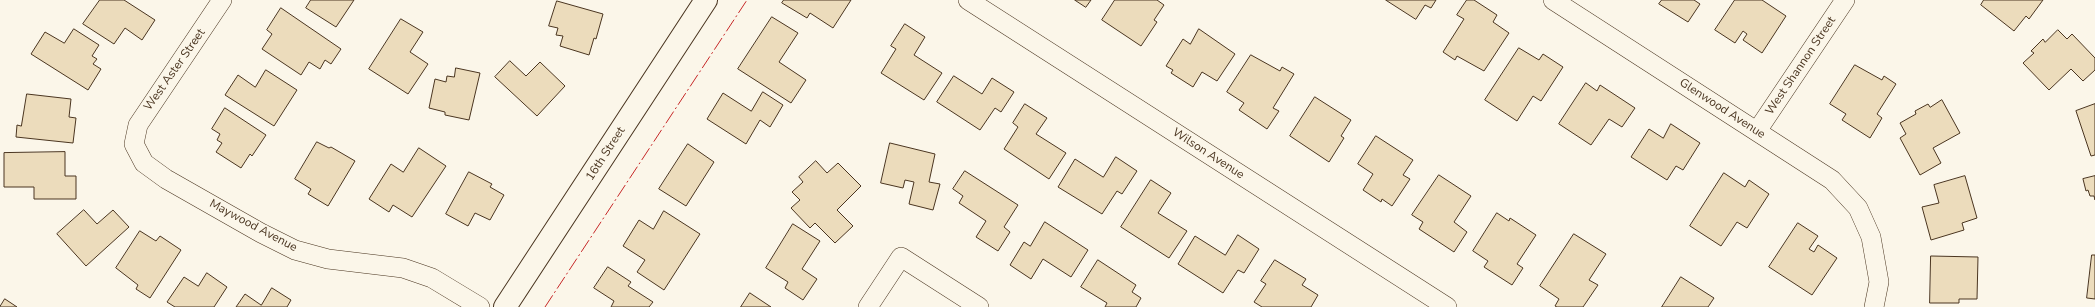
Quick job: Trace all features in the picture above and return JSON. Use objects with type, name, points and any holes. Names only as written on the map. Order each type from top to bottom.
[{"type":"main road","name":"16th Street","points":[[505,307],[706,0]]},
{"type":"street","name":"West Aster Street","points":[[134,144],[138,125],[142,118],[222,0]]},
{"type":"street","name":"Wilson Avenue","points":[[968,0],[1447,307]]},
{"type":"street","name":"Glenwood Avenue","points":[[1553,0],[1832,180],[1858,208],[1871,237],[1880,282],[1874,307]]},
{"type":"street","name":"West Shannon Street","points":[[1757,131],[1845,0]]},
{"type":"street","name":"Maywood Avenue","points":[[134,144],[144,163],[166,179],[295,250],[328,259],[403,268],[432,278],[480,307]]},
{"type":"street","points":[[868,307],[901,256],[979,307]]},
{"type":"building","points":[[100,0],[124,0],[155,20],[142,40],[125,28],[114,44],[83,24]]},
{"type":"building","points":[[311,0],[354,0],[336,27],[306,8]]},
{"type":"building","points":[[784,0],[851,0],[833,28],[810,13],[807,18],[782,3]]},
{"type":"building","points":[[1075,0],[1091,0],[1086,7]]},
{"type":"building","points":[[1115,0],[1157,0],[1164,5],[1154,20],[1157,22],[1141,46],[1102,20]]},
{"type":"building","points":[[1386,0],[1436,0],[1431,8],[1425,5],[1416,19]]},
{"type":"building","points":[[1467,0],[1474,0],[1497,15],[1493,22],[1509,33],[1484,71],[1457,56],[1455,60],[1443,52],[1464,19],[1457,15]]},
{"type":"building","points":[[1662,0],[1694,0],[1700,4],[1688,22],[1659,4]]},
{"type":"building","points":[[1735,0],[1762,0],[1786,16],[1762,53],[1743,40],[1747,34],[1743,31],[1735,43],[1715,30]]},
{"type":"building","points":[[1984,0],[2043,0],[2029,19],[2026,16],[2014,31],[1981,5]]},
{"type":"building","points":[[557,1],[603,14],[596,39],[594,38],[589,55],[560,46],[563,36],[556,35],[558,28],[549,26]]},
{"type":"building","points":[[281,8],[341,49],[331,64],[325,60],[320,69],[309,62],[301,75],[262,49],[272,34],[267,30]]},
{"type":"building","points":[[772,17],[798,33],[779,62],[806,80],[791,103],[738,69]]},
{"type":"building","points":[[401,19],[423,32],[410,52],[428,64],[408,94],[369,69]]},
{"type":"building","points":[[905,24],[925,37],[914,55],[942,73],[924,100],[881,73],[896,49],[891,46]]},
{"type":"building","points":[[74,29],[99,45],[92,56],[97,59],[93,64],[101,69],[88,90],[31,54],[45,32],[64,43]]},
{"type":"building","points":[[1199,29],[1235,54],[1217,81],[1202,72],[1193,87],[1171,73],[1173,70],[1166,66],[1183,39],[1190,44]]},
{"type":"building","points":[[2058,30],[2067,39],[2072,34],[2095,58],[2095,70],[2083,81],[2071,69],[2049,90],[2023,63],[2034,53],[2031,51],[2043,39],[2045,42]]},
{"type":"building","points":[[1519,48],[1539,60],[1543,54],[1563,67],[1541,101],[1533,96],[1517,121],[1485,100]]},
{"type":"building","points":[[1251,55],[1280,71],[1282,67],[1294,74],[1273,108],[1279,111],[1267,129],[1239,110],[1244,103],[1227,92]]},
{"type":"building","points":[[510,61],[526,76],[540,62],[565,86],[537,116],[495,77]]},
{"type":"building","points":[[1855,65],[1882,80],[1884,76],[1896,84],[1877,114],[1882,118],[1870,138],[1842,120],[1846,114],[1830,104]]},
{"type":"building","points":[[456,68],[480,73],[469,120],[445,115],[445,112],[429,108],[435,79],[446,82],[447,76],[454,77]]},
{"type":"building","points":[[266,70],[297,90],[274,126],[225,95],[238,75],[255,87]]},
{"type":"building","points":[[954,76],[982,94],[992,78],[1014,92],[1001,112],[995,108],[980,130],[937,102]]},
{"type":"building","points":[[1586,83],[1597,91],[1600,85],[1635,108],[1622,127],[1609,119],[1591,145],[1559,124]]},
{"type":"building","points":[[763,92],[783,105],[770,127],[760,120],[746,144],[707,119],[723,93],[751,111]]},
{"type":"building","points":[[27,94],[71,99],[69,117],[76,118],[73,143],[16,137],[17,125],[21,126]]},
{"type":"building","points":[[1315,97],[1351,120],[1341,136],[1344,138],[1329,162],[1290,136]]},
{"type":"building","points":[[1942,100],[1960,133],[1933,148],[1941,163],[1920,175],[1900,138],[1906,134],[1900,123],[1916,114],[1915,111],[1928,104],[1930,107]]},
{"type":"building","points":[[1025,104],[1047,118],[1036,134],[1066,153],[1049,179],[1004,149],[1018,127],[1013,123]]},
{"type":"building","points":[[2095,104],[2095,155],[2091,156],[2076,111]]},
{"type":"building","points":[[225,108],[266,135],[252,156],[250,154],[241,168],[216,152],[222,143],[217,140],[220,134],[212,129]]},
{"type":"building","points":[[1671,124],[1700,143],[1683,170],[1676,166],[1667,180],[1631,157],[1649,129],[1663,138]]},
{"type":"building","points":[[1376,136],[1413,160],[1403,175],[1410,179],[1392,206],[1382,199],[1381,202],[1363,190],[1373,174],[1358,164]]},
{"type":"building","points":[[317,142],[329,148],[331,147],[355,161],[328,206],[308,194],[311,189],[295,179]]},
{"type":"building","points":[[890,143],[935,154],[929,182],[940,184],[933,210],[909,204],[914,182],[905,180],[903,188],[881,183]]},
{"type":"building","points":[[688,144],[714,162],[686,206],[659,189]]},
{"type":"building","points":[[419,148],[446,166],[412,217],[393,205],[389,212],[369,199],[391,164],[403,172]]},
{"type":"building","points":[[65,152],[65,176],[76,176],[76,199],[34,199],[34,187],[4,187],[4,153]]},
{"type":"building","points":[[1116,157],[1137,171],[1122,194],[1117,191],[1102,214],[1058,187],[1075,159],[1103,177]]},
{"type":"building","points":[[816,161],[827,173],[838,163],[861,186],[837,210],[853,226],[835,243],[815,223],[810,228],[791,208],[800,200],[792,192],[803,182],[799,177]]},
{"type":"building","points":[[965,171],[1018,205],[1004,227],[1010,232],[998,251],[976,237],[986,221],[959,203],[963,196],[953,189]]},
{"type":"building","points":[[469,172],[492,184],[490,187],[504,195],[490,220],[475,213],[468,226],[446,214]]},
{"type":"building","points":[[1724,173],[1745,187],[1749,180],[1769,194],[1747,228],[1737,222],[1721,246],[1690,226]]},
{"type":"building","points":[[1439,175],[1471,196],[1454,222],[1467,232],[1454,252],[1419,229],[1423,222],[1412,215]]},
{"type":"building","points":[[1965,176],[1977,218],[1962,223],[1964,230],[1931,240],[1922,207],[1939,203],[1934,185]]},
{"type":"building","points":[[2095,176],[2095,200],[2094,196],[2090,196],[2088,190],[2086,191],[2083,179]]},
{"type":"building","points":[[1151,180],[1171,193],[1158,213],[1187,231],[1169,258],[1121,227]]},
{"type":"building","points":[[84,210],[97,224],[113,210],[129,227],[86,266],[57,234]]},
{"type":"building","points":[[664,211],[700,234],[664,290],[637,272],[645,260],[623,246],[639,220],[653,229]]},
{"type":"building","points":[[1497,213],[1509,221],[1510,218],[1536,235],[1517,264],[1523,268],[1512,285],[1484,267],[1488,261],[1473,251]]},
{"type":"building","points":[[1045,222],[1088,250],[1071,277],[1043,259],[1031,279],[1010,265],[1024,242],[1030,246]]},
{"type":"building","points":[[1798,223],[1818,236],[1809,249],[1814,252],[1818,245],[1837,258],[1812,295],[1769,267]]},
{"type":"building","points":[[793,224],[820,241],[802,269],[817,279],[803,300],[785,288],[788,282],[766,268]]},
{"type":"building","points":[[140,231],[156,241],[160,236],[181,250],[150,298],[136,289],[138,285],[116,268]]},
{"type":"building","points":[[1574,234],[1606,254],[1589,280],[1598,285],[1583,307],[1557,307],[1555,306],[1559,299],[1540,286]]},
{"type":"building","points":[[1238,235],[1259,249],[1244,273],[1238,270],[1223,293],[1178,264],[1195,236],[1225,255]]},
{"type":"building","points":[[2092,255],[2095,255],[2095,299],[2087,298]]},
{"type":"building","points":[[1931,256],[1978,257],[1977,299],[1959,299],[1959,303],[1930,303]]},
{"type":"building","points":[[1098,260],[1136,285],[1132,292],[1141,298],[1136,307],[1105,307],[1107,303],[1081,287]]},
{"type":"building","points":[[1275,260],[1306,279],[1302,285],[1318,295],[1311,307],[1262,307],[1254,302],[1266,284],[1261,281]]},
{"type":"building","points":[[608,267],[631,282],[628,286],[653,302],[649,307],[611,307],[614,301],[594,288]]},
{"type":"building","points":[[207,273],[227,287],[214,307],[175,307],[167,302],[184,277],[198,286]]},
{"type":"building","points":[[1681,277],[1714,298],[1708,307],[1662,307]]},
{"type":"building","points":[[272,288],[291,300],[287,307],[236,307],[245,294],[261,305]]},
{"type":"building","points":[[750,293],[771,307],[741,307]]},
{"type":"building","points":[[5,299],[17,307],[0,307]]},
{"type":"power","points":[[545,307],[747,0]]}]
